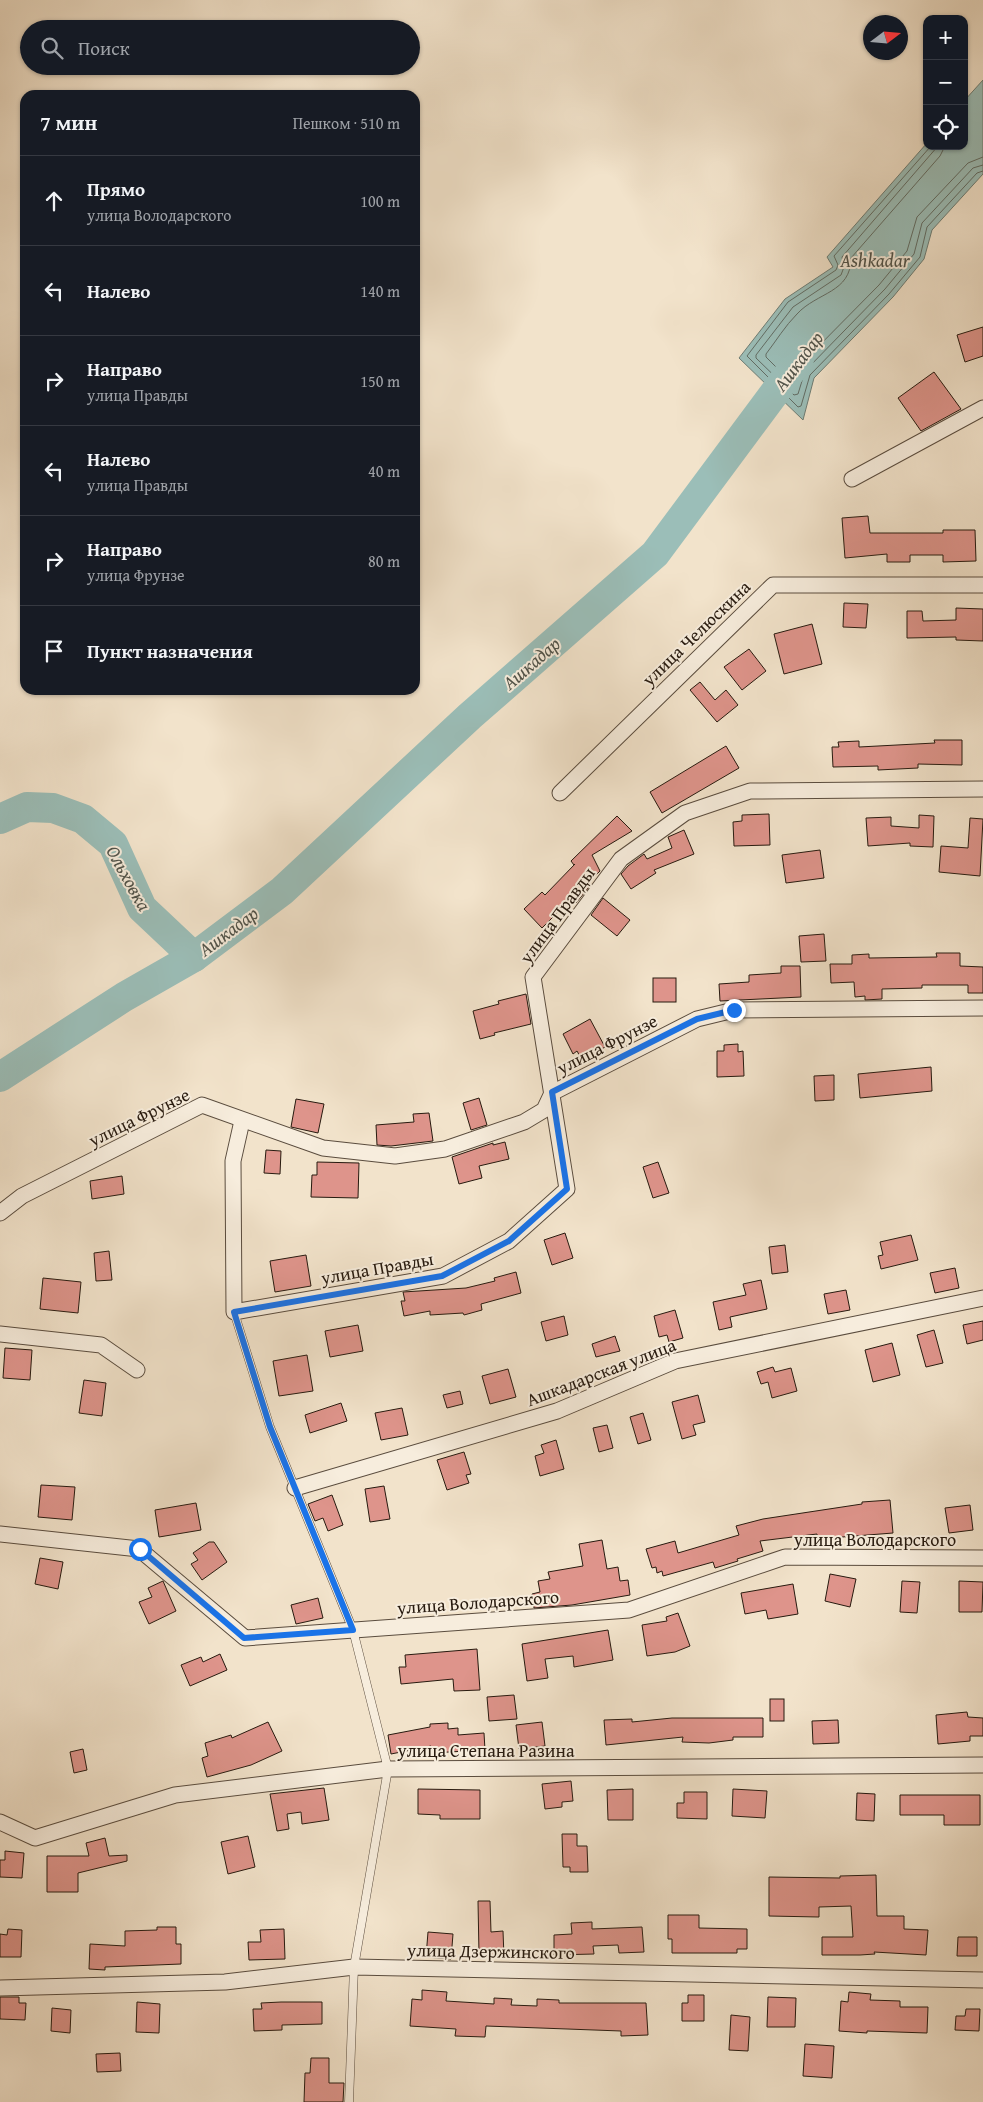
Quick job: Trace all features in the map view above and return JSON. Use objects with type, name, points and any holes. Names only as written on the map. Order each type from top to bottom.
[{"type":"street","points":[[852,479],[983,408]]},
{"type":"street","name":"улица Челюскина","points":[[560,793],[773,585],[983,584]]},
{"type":"street","name":"улица Правды","points":[[234,1312],[442,1276],[509,1241],[567,1189],[533,977],[621,859],[685,813],[750,791],[983,789]]},
{"type":"street","name":"улица Фрунзе","points":[[0,1213],[22,1196],[202,1104],[242,1121],[322,1148],[395,1156],[445,1149],[524,1122],[544,1110],[552,1092],[697,1019],[734,1010],[983,1008]]},
{"type":"street","points":[[234,1312],[233,1160],[242,1121]]},
{"type":"street","name":"Ашкадарская улица","points":[[295,1488],[557,1411],[675,1361],[983,1298]]},
{"type":"street","points":[[0,1334],[101,1345],[137,1370]]},
{"type":"street","name":"улица Володарского","points":[[0,1534],[140,1549],[244,1638],[629,1610],[784,1557],[983,1558]]},
{"type":"street","name":"улица Степана Разина","points":[[0,1822],[35,1838],[175,1795],[388,1769],[983,1766]]},
{"type":"street","name":"улица Дзержинского","points":[[0,1988],[225,1982],[354,1967],[983,1980]]},
{"type":"lane","points":[[234,1312],[270,1427],[353,1630],[388,1769],[354,1967],[349,2102]]},
{"type":"water","name":"Ashkadar","points":[[983,80],[983,174],[932,230],[924,259],[893,297],[814,378],[803,420],[739,358],[785,299],[833,267],[827,257],[923,148],[923,150],[968,150],[968,97]]},
{"type":"building","points":[[983,327],[983,356],[965,362],[957,335]]},
{"type":"building","points":[[934,372],[961,409],[921,431],[898,398]]},
{"type":"building","points":[[868,516],[870,533],[943,533],[943,530],[975,530],[976,561],[943,562],[943,555],[910,555],[910,562],[887,562],[887,554],[845,558],[842,518]]},
{"type":"building","points":[[844,603],[868,604],[866,628],[843,627]]},
{"type":"building","points":[[956,608],[983,609],[983,641],[956,640],[956,637],[907,638],[907,611],[922,611],[923,621],[956,620]]},
{"type":"building","points":[[812,624],[822,664],[784,674],[774,634]]},
{"type":"building","points":[[749,649],[766,671],[742,690],[724,667]]},
{"type":"building","points":[[700,682],[715,700],[726,690],[738,705],[717,722],[690,690]]},
{"type":"building","points":[[934,740],[962,740],[962,765],[918,764],[918,768],[878,770],[878,766],[833,767],[832,747],[839,747],[838,742],[859,741],[859,747],[935,743]]},
{"type":"building","points":[[726,746],[739,768],[662,813],[650,792]]},
{"type":"building","points":[[769,814],[770,845],[734,846],[733,822],[742,821],[742,815]]},
{"type":"building","points":[[919,815],[934,816],[933,847],[910,846],[910,843],[868,846],[866,818],[891,817],[891,826],[919,828]]},
{"type":"building","points":[[617,816],[632,831],[592,855],[600,871],[586,885],[589,887],[576,903],[571,899],[542,928],[524,909],[542,892],[545,895],[575,864],[571,861]]},
{"type":"building","points":[[970,818],[983,819],[980,876],[939,872],[941,846],[968,848]]},
{"type":"building","points":[[684,830],[694,854],[654,870],[656,873],[631,889],[621,874],[628,866],[644,854],[647,859],[672,848],[668,837]]},
{"type":"building","points":[[820,850],[824,878],[786,883],[782,855]]},
{"type":"building","points":[[603,898],[630,920],[617,936],[591,915]]},
{"type":"building","points":[[824,934],[826,961],[801,962],[799,936]]},
{"type":"building","points":[[936,953],[960,953],[960,966],[983,967],[983,993],[968,993],[968,985],[922,985],[922,988],[882,989],[882,999],[865,1000],[865,996],[855,997],[854,982],[831,983],[830,964],[852,964],[852,955],[869,954],[869,958],[937,957]]},
{"type":"building","points":[[781,966],[800,966],[801,997],[720,1001],[719,984],[749,982],[749,975],[781,973]]},
{"type":"building","points":[[653,978],[676,978],[676,1002],[653,1002]]},
{"type":"building","points":[[526,994],[531,1024],[494,1033],[495,1035],[480,1039],[473,1011],[499,1004],[498,1001]]},
{"type":"building","points":[[590,1019],[605,1047],[582,1060],[577,1051],[573,1054],[563,1034]]},
{"type":"building","points":[[738,1044],[738,1052],[743,1051],[744,1076],[717,1077],[717,1051],[724,1051],[724,1045]]},
{"type":"building","points":[[931,1067],[932,1091],[860,1098],[858,1074]]},
{"type":"building","points":[[834,1075],[834,1100],[815,1101],[814,1076]]},
{"type":"building","points":[[479,1098],[487,1125],[471,1130],[463,1103]]},
{"type":"building","points":[[296,1099],[324,1104],[318,1133],[291,1127]]},
{"type":"building","points":[[429,1113],[433,1141],[391,1146],[377,1145],[376,1125],[414,1122],[413,1114]]},
{"type":"building","points":[[505,1142],[509,1159],[479,1166],[482,1178],[459,1184],[452,1157],[493,1143],[493,1145]]},
{"type":"building","points":[[266,1150],[281,1151],[280,1174],[264,1173]]},
{"type":"building","points":[[317,1162],[359,1163],[358,1198],[311,1197],[312,1175],[317,1175]]},
{"type":"building","points":[[658,1162],[669,1193],[653,1198],[643,1167]]},
{"type":"building","points":[[122,1176],[124,1194],[92,1199],[90,1181]]},
{"type":"building","points":[[565,1233],[573,1258],[552,1265],[544,1240]]},
{"type":"building","points":[[911,1235],[918,1260],[881,1269],[878,1256],[883,1255],[880,1242]]},
{"type":"building","points":[[785,1245],[788,1272],[772,1274],[769,1247]]},
{"type":"building","points":[[109,1251],[112,1280],[96,1281],[94,1253]]},
{"type":"building","points":[[306,1255],[311,1286],[275,1292],[270,1261]]},
{"type":"building","points":[[955,1268],[959,1288],[935,1293],[930,1273]]},
{"type":"building","points":[[516,1272],[521,1293],[481,1304],[482,1310],[464,1315],[463,1313],[430,1315],[430,1311],[404,1316],[401,1301],[405,1301],[403,1292],[466,1288],[495,1281],[494,1278]]},
{"type":"building","points":[[43,1278],[81,1282],[78,1313],[40,1309]]},
{"type":"building","points":[[761,1280],[767,1309],[730,1317],[732,1327],[719,1330],[713,1302],[746,1295],[743,1284]]},
{"type":"building","points":[[846,1290],[850,1310],[828,1314],[824,1294]]},
{"type":"building","points":[[675,1310],[683,1338],[669,1342],[667,1335],[659,1337],[654,1316]]},
{"type":"building","points":[[564,1316],[568,1335],[546,1341],[541,1322]]},
{"type":"building","points":[[983,1321],[983,1340],[967,1344],[963,1325]]},
{"type":"building","points":[[358,1325],[363,1351],[330,1357],[325,1331]]},
{"type":"building","points":[[934,1330],[943,1363],[926,1367],[917,1335]]},
{"type":"building","points":[[615,1336],[620,1351],[596,1357],[592,1344]]},
{"type":"building","points":[[892,1343],[900,1375],[873,1382],[865,1350]]},
{"type":"building","points":[[5,1348],[32,1350],[30,1380],[3,1378]]},
{"type":"building","points":[[307,1355],[313,1391],[279,1396],[273,1361]]},
{"type":"building","points":[[773,1367],[775,1372],[791,1368],[797,1391],[772,1398],[768,1382],[761,1384],[757,1372]]},
{"type":"building","points":[[508,1369],[516,1397],[490,1404],[482,1376]]},
{"type":"building","points":[[84,1380],[106,1383],[102,1416],[79,1413]]},
{"type":"building","points":[[460,1391],[463,1404],[447,1408],[443,1395]]},
{"type":"building","points":[[698,1395],[705,1422],[693,1425],[696,1435],[682,1439],[672,1402]]},
{"type":"building","points":[[341,1403],[347,1421],[310,1433],[305,1415]]},
{"type":"building","points":[[402,1408],[408,1435],[381,1440],[375,1413]]},
{"type":"building","points":[[643,1413],[651,1440],[638,1444],[630,1417]]},
{"type":"building","points":[[607,1425],[613,1448],[599,1452],[593,1428]]},
{"type":"building","points":[[556,1440],[564,1469],[540,1476],[535,1456],[544,1453],[541,1445]]},
{"type":"building","points":[[464,1452],[471,1474],[466,1475],[469,1483],[447,1490],[437,1460]]},
{"type":"building","points":[[41,1485],[75,1487],[72,1520],[38,1517]]},
{"type":"building","points":[[384,1486],[390,1519],[370,1522],[365,1489]]},
{"type":"building","points":[[332,1495],[343,1525],[328,1531],[323,1518],[315,1521],[308,1504]]},
{"type":"building","points":[[890,1500],[893,1533],[817,1539],[817,1534],[760,1541],[763,1551],[737,1559],[738,1561],[715,1568],[713,1562],[663,1576],[662,1571],[657,1573],[656,1567],[652,1568],[646,1549],[675,1541],[678,1553],[739,1535],[736,1526],[763,1519],[862,1504],[862,1502]]},
{"type":"building","points":[[196,1503],[201,1530],[159,1537],[155,1510]]},
{"type":"building","points":[[970,1505],[973,1530],[949,1533],[945,1508]]},
{"type":"building","points":[[602,1540],[607,1569],[618,1567],[620,1581],[628,1580],[630,1595],[572,1605],[534,1608],[532,1594],[540,1592],[538,1581],[550,1579],[548,1572],[583,1566],[579,1544]]},
{"type":"building","points":[[209,1542],[214,1542],[227,1562],[202,1580],[191,1564],[198,1560],[193,1553]]},
{"type":"building","points":[[40,1558],[63,1562],[58,1589],[35,1584]]},
{"type":"building","points":[[830,1574],[856,1579],[850,1607],[825,1601]]},
{"type":"building","points":[[163,1581],[176,1611],[149,1624],[139,1602],[152,1597],[148,1588]]},
{"type":"building","points":[[902,1581],[920,1582],[917,1613],[900,1612]]},
{"type":"building","points":[[959,1581],[983,1582],[982,1612],[959,1612]]},
{"type":"building","points":[[793,1584],[798,1614],[768,1619],[766,1610],[745,1614],[741,1593]]},
{"type":"building","points":[[318,1598],[323,1618],[296,1624],[291,1605]]},
{"type":"building","points":[[678,1613],[690,1646],[675,1652],[647,1656],[642,1625],[667,1621],[666,1617]]},
{"type":"building","points":[[608,1630],[613,1660],[574,1667],[573,1656],[545,1659],[548,1678],[527,1681],[522,1644]]},
{"type":"building","points":[[477,1649],[480,1690],[454,1691],[453,1679],[401,1684],[399,1667],[406,1667],[405,1655]]},
{"type":"building","points":[[220,1654],[227,1670],[190,1686],[181,1665],[201,1657],[203,1662]]},
{"type":"building","points":[[514,1695],[517,1719],[489,1721],[487,1697]]},
{"type":"building","points":[[770,1699],[784,1699],[784,1721],[770,1721]]},
{"type":"building","points":[[967,1712],[968,1717],[983,1718],[983,1736],[970,1736],[970,1741],[938,1744],[936,1715]]},
{"type":"building","points":[[672,1718],[763,1718],[763,1737],[733,1737],[733,1740],[709,1743],[682,1742],[683,1737],[606,1745],[604,1720],[632,1719],[632,1722]]},
{"type":"building","points":[[838,1720],[839,1743],[813,1744],[812,1721]]},
{"type":"building","points":[[268,1722],[282,1751],[251,1765],[207,1777],[202,1758],[208,1756],[205,1743],[231,1735],[232,1738]]},
{"type":"building","points":[[542,1722],[545,1746],[519,1749],[516,1725]]},
{"type":"building","points":[[448,1723],[448,1729],[458,1728],[458,1735],[484,1733],[485,1750],[431,1753],[431,1746],[391,1754],[388,1735],[430,1727],[430,1724]]},
{"type":"building","points":[[83,1749],[87,1770],[74,1773],[70,1752]]},
{"type":"building","points":[[571,1781],[573,1801],[562,1802],[562,1807],[545,1809],[542,1784]]},
{"type":"building","points":[[324,1788],[329,1820],[302,1824],[301,1812],[287,1814],[289,1829],[277,1831],[270,1794]]},
{"type":"building","points":[[418,1789],[480,1790],[480,1819],[440,1819],[440,1815],[418,1814]]},
{"type":"building","points":[[633,1789],[633,1820],[608,1820],[607,1790]]},
{"type":"building","points":[[733,1789],[767,1791],[765,1818],[732,1816]]},
{"type":"building","points":[[684,1792],[707,1792],[707,1819],[677,1818],[677,1803],[684,1803]]},
{"type":"building","points":[[857,1793],[875,1794],[874,1821],[856,1820]]},
{"type":"building","points":[[900,1795],[980,1795],[980,1825],[944,1825],[944,1815],[900,1815]]},
{"type":"building","points":[[562,1834],[577,1834],[577,1846],[587,1846],[588,1872],[570,1872],[570,1867],[563,1867]]},
{"type":"building","points":[[248,1836],[255,1867],[228,1874],[221,1842]]},
{"type":"building","points":[[105,1838],[109,1856],[127,1855],[127,1861],[78,1873],[78,1892],[47,1892],[47,1856],[89,1856],[86,1843]]},
{"type":"building","points":[[5,1851],[24,1853],[22,1878],[0,1877],[0,1860],[5,1860]]},
{"type":"building","points":[[876,1875],[877,1916],[904,1916],[904,1929],[928,1930],[926,1955],[874,1952],[875,1954],[822,1955],[822,1937],[853,1937],[851,1906],[819,1907],[819,1917],[769,1916],[769,1877],[840,1878],[840,1876]]},
{"type":"building","points":[[478,1901],[490,1901],[491,1932],[503,1931],[504,1957],[479,1954]]},
{"type":"building","points":[[668,1915],[699,1915],[699,1928],[747,1929],[747,1949],[737,1949],[737,1953],[672,1953],[672,1939],[668,1939]]},
{"type":"building","points":[[592,1922],[592,1929],[642,1927],[644,1952],[619,1953],[618,1945],[593,1946],[594,1954],[554,1955],[554,1935],[572,1934],[571,1923]]},
{"type":"building","points":[[157,1927],[176,1927],[176,1944],[181,1944],[181,1964],[105,1967],[105,1970],[89,1969],[90,1944],[125,1946],[125,1931],[157,1930]]},
{"type":"building","points":[[8,1929],[22,1930],[21,1957],[0,1957],[0,1934],[7,1935]]},
{"type":"building","points":[[284,1929],[285,1959],[249,1960],[248,1942],[261,1942],[260,1930]]},
{"type":"building","points":[[428,1932],[453,1934],[451,1959],[426,1957]]},
{"type":"building","points":[[958,1937],[977,1937],[977,1956],[957,1956]]},
{"type":"building","points":[[422,1990],[447,1992],[446,2001],[494,2004],[494,1998],[512,1999],[511,2005],[537,2006],[537,1999],[559,2000],[559,2003],[646,2003],[648,2035],[621,2036],[621,2031],[486,2026],[485,2037],[455,2036],[456,2029],[410,2026],[412,1999],[422,2000]]},
{"type":"building","points":[[849,1992],[871,1994],[870,2000],[900,2001],[900,2007],[928,2007],[927,2033],[839,2031],[841,2001],[848,2002]]},
{"type":"building","points":[[688,1995],[704,1995],[704,2021],[682,2021],[682,2003],[688,2003]]},
{"type":"building","points":[[0,1997],[19,1997],[19,2003],[26,2003],[25,2020],[0,2019]]},
{"type":"building","points":[[768,1997],[796,1998],[795,2027],[767,2027]]},
{"type":"building","points":[[137,2002],[160,2004],[159,2033],[136,2032]]},
{"type":"building","points":[[322,2002],[322,2024],[282,2025],[282,2030],[254,2031],[253,2009],[262,2009],[261,2003]]},
{"type":"building","points":[[52,2008],[71,2010],[70,2033],[51,2031]]},
{"type":"building","points":[[966,2009],[980,2009],[979,2031],[955,2030],[956,2016],[965,2016]]},
{"type":"building","points":[[731,2015],[750,2017],[748,2051],[729,2050]]},
{"type":"building","points":[[805,2044],[834,2046],[832,2078],[803,2076]]},
{"type":"building","points":[[120,2053],[121,2071],[97,2072],[96,2054]]},
{"type":"building","points":[[311,2058],[329,2058],[329,2083],[344,2083],[343,2102],[304,2102],[305,2073],[310,2073]]},
{"type":"waterway","name":"Ашкадар","points":[[0,1077],[124,997],[194,957],[282,891],[470,716],[655,554],[799,360]]},
{"type":"waterway","name":"Ольховка","points":[[0,819],[27,807],[53,808],[83,819],[113,844],[142,908],[194,957]]},
{"type":"route","points":[[140,1549],[244,1638],[353,1630],[270,1427],[234,1312],[442,1276],[509,1241],[567,1189],[552,1092],[697,1019],[734,1010]]}]
